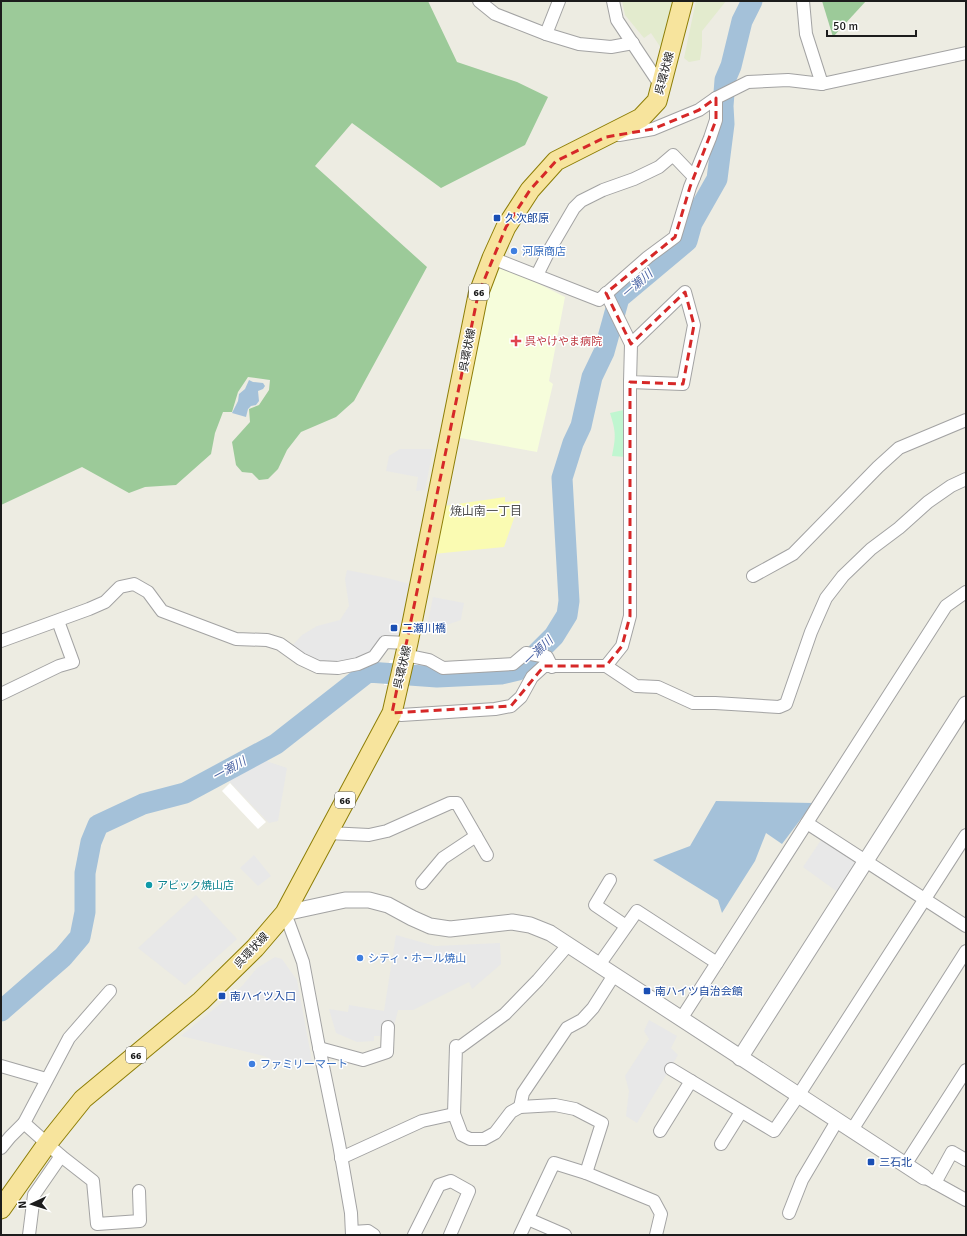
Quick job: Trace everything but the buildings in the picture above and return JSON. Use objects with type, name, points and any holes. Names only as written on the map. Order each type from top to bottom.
[{"type":"main road","name":"呉環状線","points":[[1,1209],[54,1150],[83,1099],[201,1002],[255,948],[285,913],[392,713],[478,295],[492,258],[506,227],[530,190],[556,161],[641,118],[657,101],[683,1]]},
{"type":"street","points":[[479,1],[495,14],[546,34],[579,44],[611,47],[633,43]]},
{"type":"street","points":[[546,34],[559,1]]},
{"type":"street","points":[[613,1],[617,20],[661,86]]},
{"type":"street","points":[[803,1],[806,34],[822,84]]},
{"type":"street","points":[[606,137],[653,129],[699,110],[716,98],[748,82],[788,80],[822,84],[966,53]]},
{"type":"street","points":[[492,258],[599,300],[648,256],[675,237],[690,187],[716,120],[716,98]]},
{"type":"street","points":[[537,275],[574,208],[581,201],[603,190],[634,179],[659,167],[673,155],[694,177]]},
{"type":"street","points":[[630,382],[682,384],[694,325],[685,292],[631,344]]},
{"type":"street","points":[[606,293],[631,344],[630,616],[622,646],[606,666]]},
{"type":"street","points":[[753,576],[793,554],[878,467],[899,448],[966,420]]},
{"type":"street","points":[[392,713],[401,715],[495,709],[511,706],[521,697],[532,677],[544,666],[606,666],[636,686],[658,687],[692,703],[779,707],[786,704],[811,632],[826,598],[843,576],[871,549],[899,528],[928,502],[951,486],[966,479]]},
{"type":"street","points":[[1,641],[89,609],[105,602],[120,587],[134,584],[148,592],[162,611],[236,639],[267,640],[280,644],[301,659],[318,667],[338,668],[358,664],[374,657],[385,642],[405,653],[429,660],[443,668],[513,664],[526,653],[547,657],[552,667]]},
{"type":"street","points":[[681,1019],[946,606],[966,592]]},
{"type":"street","points":[[1,694],[59,666],[73,662],[58,621]]},
{"type":"street","points":[[740,1058],[966,704]]},
{"type":"street","points":[[328,833],[369,835],[387,831],[450,803],[457,803],[487,855]]},
{"type":"street","points":[[807,823],[966,926]]},
{"type":"street","points":[[671,1069],[774,1131],[966,835]]},
{"type":"street","points":[[422,883],[443,858],[476,836]]},
{"type":"street","points":[[610,880],[595,905],[626,926]]},
{"type":"street","points":[[374,1235],[368,1231],[352,1233],[351,1212],[303,962],[285,913],[345,900],[369,900],[388,904],[412,918],[430,926],[450,929],[512,922],[530,924],[550,933],[905,1165],[966,1200]]},
{"type":"street","points":[[599,965],[637,911],[717,963]]},
{"type":"street","points":[[568,945],[538,980],[505,1014],[460,1047],[456,1046],[454,1114],[462,1134],[470,1139],[484,1139],[495,1133],[511,1112],[520,1107],[555,1105],[575,1109],[602,1123],[586,1173]]},
{"type":"street","points":[[852,1130],[966,951]]},
{"type":"street","points":[[520,1107],[523,1093],[567,1028],[582,1020],[593,1008],[614,975]]},
{"type":"street","points":[[1,1148],[10,1136],[24,1123],[69,1038],[110,990]]},
{"type":"street","points":[[319,1048],[363,1060],[387,1052],[388,1027]]},
{"type":"street","points":[[1,1066],[46,1079]]},
{"type":"street","points":[[905,1165],[966,1070]]},
{"type":"street","points":[[660,1131],[691,1081]]},
{"type":"street","points":[[721,1144],[741,1112]]},
{"type":"street","points":[[341,1158],[422,1121],[454,1114]]},
{"type":"street","points":[[790,1213],[802,1180],[837,1121]]},
{"type":"street","points":[[24,1123],[54,1150],[93,1181],[97,1224],[141,1227],[139,1191]]},
{"type":"street","points":[[29,1235],[34,1195],[54,1150]]},
{"type":"street","points":[[930,1180],[952,1152],[966,1160]]},
{"type":"street","points":[[520,1235],[554,1163],[586,1173],[654,1201],[660,1214],[656,1235]]},
{"type":"street","points":[[414,1235],[439,1186],[452,1180],[470,1191],[450,1235]]},
{"type":"street","points":[[528,1219],[565,1235]]},
{"type":"highlighted area","points":[[716,98],[716,120],[690,187],[675,237],[606,293],[631,344],[685,292],[694,325],[683,384],[630,382],[630,616],[622,646],[606,666],[544,666],[511,706],[392,713],[478,295],[506,227],[530,190],[556,161],[606,137],[653,129],[699,110]]},
{"type":"shaded area","points":[[1,1],[428,1],[457,62],[517,82],[548,97],[525,145],[441,188],[352,123],[315,166],[427,267],[354,401],[336,417],[301,432],[287,450],[278,469],[268,479],[259,480],[252,473],[242,472],[236,465],[232,442],[250,422],[249,409],[259,405],[269,390],[270,380],[248,377],[238,392],[232,412],[223,412],[215,433],[211,454],[176,485],[145,487],[129,493],[82,467],[1,505]]},
{"type":"shaded area","points":[[622,1],[673,1],[661,48],[651,33],[644,38],[625,15]]},
{"type":"shaded area","points":[[696,1],[726,1],[702,31],[700,60],[689,62],[684,58]]},
{"type":"shaded area","points":[[822,1],[866,1],[833,37]]},
{"type":"shaded area","name":"呉やけやま病院","points":[[499,264],[565,297],[549,381],[553,384],[537,452],[455,437],[483,301]]},
{"type":"shaded area","points":[[628,409],[626,457],[612,456],[615,434],[610,413]]},
{"type":"shaded area","points":[[400,449],[433,449],[425,490],[416,491],[418,477],[386,471],[389,456]]},
{"type":"shaded area","points":[[347,570],[410,584],[399,638],[377,652],[341,663],[322,663],[292,646],[302,635],[317,626],[340,620],[349,606],[345,579]]},
{"type":"shaded area","points":[[433,597],[464,603],[461,620],[426,632]]},
{"type":"shaded area","points":[[266,761],[287,768],[278,821],[269,823],[226,778]]},
{"type":"shaded area","points":[[821,840],[858,864],[839,893],[803,867]]},
{"type":"shaded area","points":[[254,855],[271,876],[258,886],[240,868]]},
{"type":"shaded area","points":[[196,895],[237,939],[185,985],[138,948]]},
{"type":"shaded area","points":[[396,935],[435,946],[500,943],[501,964],[472,989],[469,982],[413,1010],[398,1010],[393,1030],[383,1029],[381,1036],[374,1036],[374,1041],[357,1042],[336,1033],[329,1009],[348,1012],[349,1005],[384,1011]]},
{"type":"shaded area","points":[[275,957],[282,959],[297,980],[312,1061],[289,1069],[264,1056],[181,1036],[242,986],[257,968]]},
{"type":"shaded area","points":[[649,1020],[677,1036],[671,1048],[678,1055],[637,1123],[626,1116],[629,1091],[625,1076],[649,1039],[644,1031]]},
{"type":"sand","points":[[505,497],[505,502],[520,501],[504,547],[433,554],[444,506]]},
{"type":"water","points":[[249,380],[263,383],[265,386],[263,389],[258,391],[259,401],[256,405],[251,406],[248,409],[246,417],[232,413],[238,401],[239,394],[245,389]]},
{"type":"water","points":[[716,801],[813,803],[782,844],[766,833],[755,861],[722,913],[718,900],[653,860],[690,846]]},
{"type":"pier","points":[[390,660],[419,660],[414,684],[384,685]]},
{"type":"pier","points":[[230,783],[266,822],[258,829],[222,791]]},
{"type":"waterway","name":"一瀬川","points":[[1,1011],[63,957],[80,937],[85,912],[85,873],[91,842],[98,825],[143,804],[185,793],[276,744],[368,672],[437,677],[501,674],[518,670],[554,636],[567,615],[569,601],[562,478],[573,443],[581,426],[592,377],[604,352],[619,298],[687,241],[692,223],[717,179],[724,124],[723,106],[725,80],[731,66],[742,21],[752,1]]},
{"type":"place","name":"久次郎原","points":[[497,218]]},
{"type":"place","name":"河原商店","points":[[514,251]]},
{"type":"place","name":"呉やけやま病院","points":[[516,341]]},
{"type":"place","name":"二瀬川橋","points":[[394,628]]},
{"type":"place","name":"アビック焼山店","points":[[149,885]]},
{"type":"place","name":"シティ・ホール焼山","points":[[360,958]]},
{"type":"place","name":"南ハイツ自治会館","points":[[647,991]]},
{"type":"place","name":"南ハイツ入口","points":[[222,996]]},
{"type":"place","name":"ファミリーマート","points":[[252,1064]]},
{"type":"place","name":"三石北","points":[[871,1162]]},
{"type":"district","name":"焼山南一丁目","points":[[486,511]]}]
